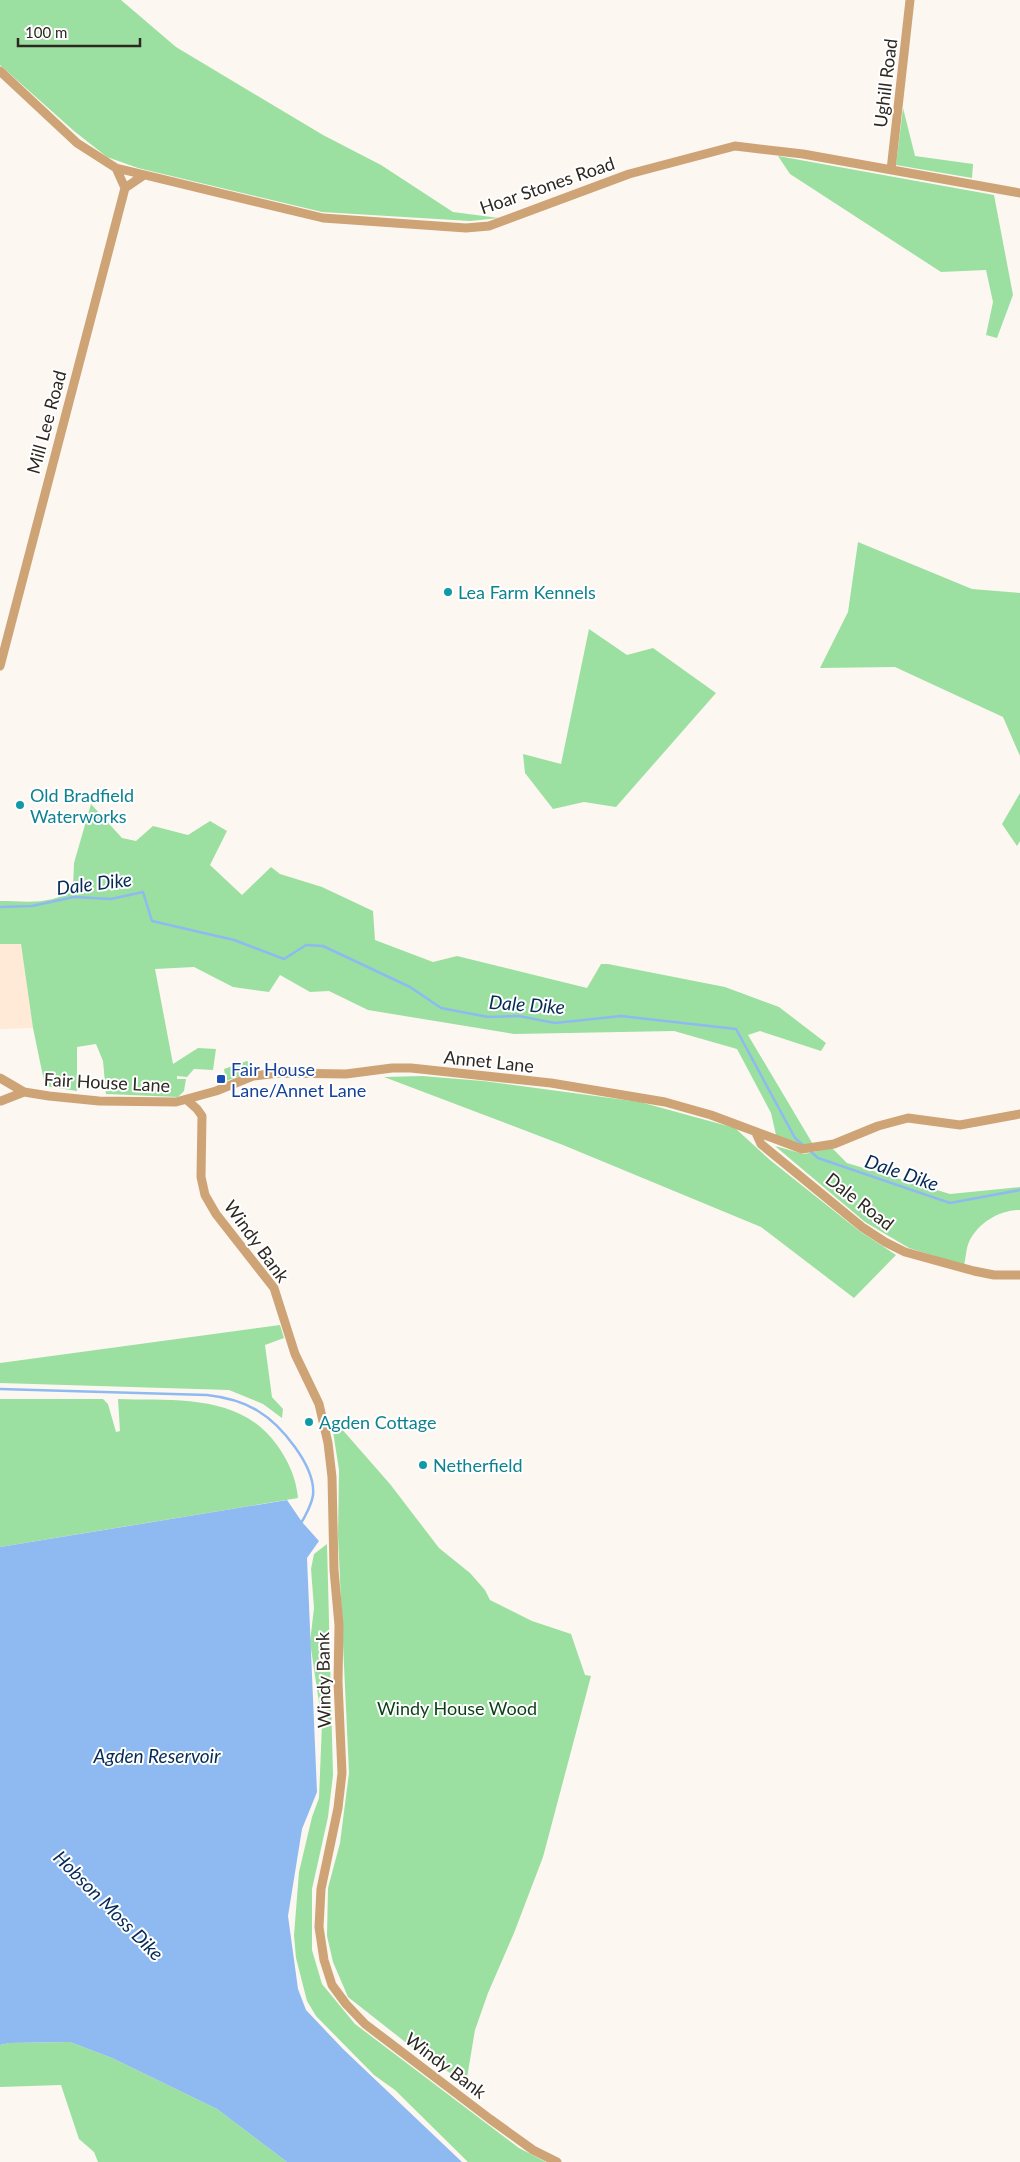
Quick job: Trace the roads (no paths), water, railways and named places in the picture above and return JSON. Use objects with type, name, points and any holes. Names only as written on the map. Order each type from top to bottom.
[{"type":"street","name":"Ughill Road","points":[[891,170],[910,0]]},
{"type":"street","name":"Hoar Stones Road","points":[[0,71],[14,81],[77,143],[116,168],[323,218],[466,228],[489,226],[629,174],[735,146],[786,151],[1020,193]]},
{"type":"street","points":[[116,168],[125,188],[144,176]]},
{"type":"street","name":"Mill Lee Road","points":[[0,666],[125,188]]},
{"type":"street","name":"Annet Lane","points":[[212,1092],[253,1076],[279,1073],[346,1074],[392,1068],[412,1068],[551,1083],[640,1097],[696,1110],[802,1149],[816,1149],[834,1144],[878,1126],[908,1118],[960,1125],[1020,1114]]},
{"type":"street","name":"Fair House Lane","points":[[0,1078],[24,1092],[99,1101],[176,1102],[212,1092]]},
{"type":"street","points":[[0,1100],[24,1092]]},
{"type":"street","name":"Windy Bank","points":[[212,1092],[202,1116],[201,1177],[205,1195],[216,1214],[274,1288],[295,1354],[319,1404],[328,1443],[332,1477],[334,1570],[339,1624],[338,1682],[342,1772],[338,1808],[321,1890],[319,1927],[324,1960],[332,1985],[346,2004],[366,2024],[490,2119],[533,2150],[557,2162]]},
{"type":"street","points":[[187,1100],[198,1109],[202,1116]]},
{"type":"street","name":"Dale Road","points":[[756,1133],[761,1144],[862,1227],[885,1242],[905,1252],[974,1271],[994,1275],[1020,1275]]},
{"type":"water","name":"Agden Reservoir","points":[[287,1500],[302,1522],[319,1541],[307,1558],[317,1792],[302,1829],[288,1916],[298,1989],[306,2010],[343,2049],[462,2162],[287,2162],[217,2109],[112,2058],[70,2042],[9,2043],[0,2045],[0,1547]]},
{"type":"waterway","name":"Dale Dike","points":[[0,907],[32,906],[74,897],[111,899],[143,892],[152,921],[234,940],[284,959],[306,945],[323,946],[410,987],[441,1008],[488,1017],[519,1016],[555,1023],[621,1016],[736,1029],[795,1138],[804,1146]]},
{"type":"waterway","name":"Dale Dike","points":[[809,1150],[818,1158],[950,1203],[1020,1190]]},
{"type":"waterway","points":[[0,1389],[207,1395],[240,1402],[267,1417],[286,1436],[303,1459],[309,1471],[313,1495],[301,1523]]},
{"type":"place","name":"Lea Farm Kennels","points":[[448,592]]},
{"type":"place","name":"Old Bradfield Waterworks","points":[[20,805]]},
{"type":"place","name":"Fair House Lane/Annet Lane","points":[[221,1079]]},
{"type":"place","name":"Agden Cottage","points":[[309,1422]]},
{"type":"place","name":"Netherfield","points":[[423,1465]]},
{"type":"park label","name":"Windy House Wood","points":[[457,1708]]},
{"type":"water label","name":"Hobson Moss Dike","points":[[109,1905]]}]
